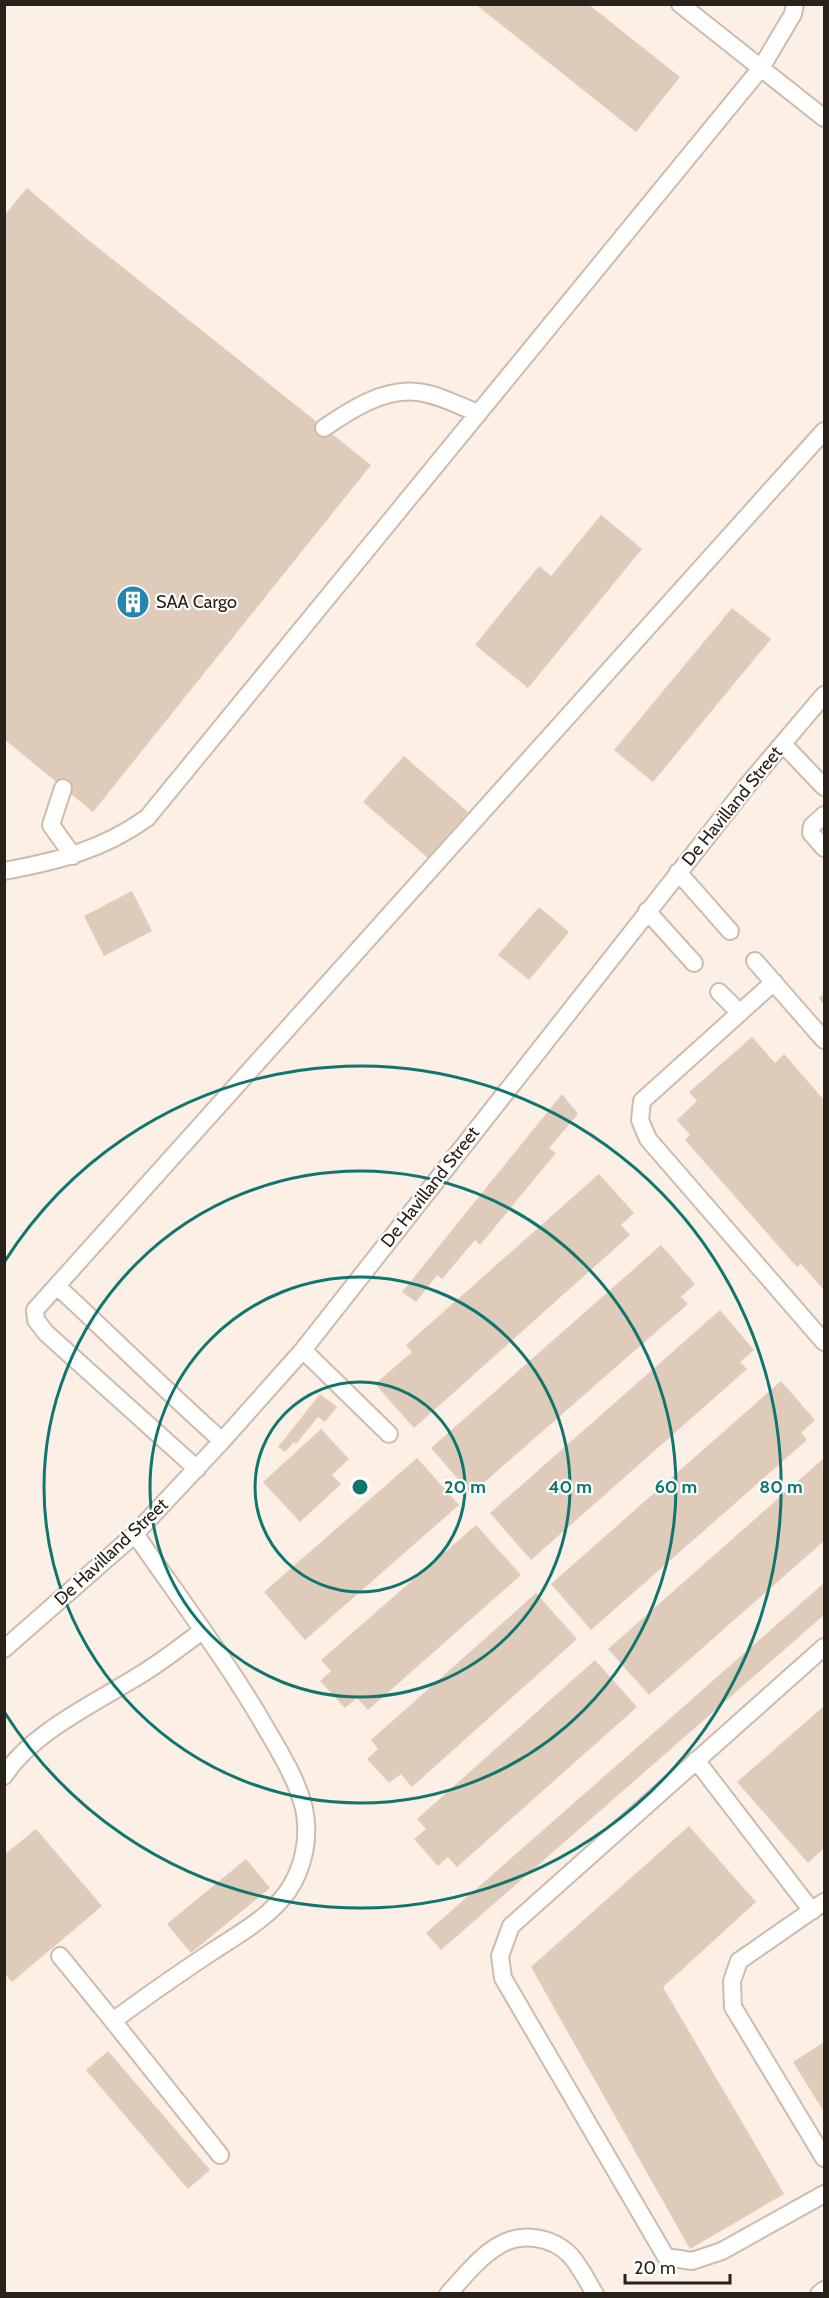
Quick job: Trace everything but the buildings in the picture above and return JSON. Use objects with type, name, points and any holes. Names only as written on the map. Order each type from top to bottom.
[{"type":"lane","points":[[680,4],[825,118]]},
{"type":"lane","points":[[4,871],[73,856],[124,835],[147,818],[761,68],[793,14],[795,4]]},
{"type":"lane","points":[[324,428],[345,413],[364,404],[406,392],[419,392],[478,413]]},
{"type":"lane","points":[[197,1469],[40,1328],[35,1318],[35,1310],[825,431]]},
{"type":"lane","name":"De Havilland Street","points":[[4,1648],[135,1534],[222,1442],[303,1350],[678,872],[825,695]]},
{"type":"lane","points":[[783,744],[825,787]]},
{"type":"lane","points":[[63,788],[51,825],[73,856]]},
{"type":"lane","points":[[825,815],[812,826],[812,833],[825,848]]},
{"type":"lane","points":[[678,872],[730,931]]},
{"type":"lane","points":[[647,911],[694,963]]},
{"type":"lane","points":[[755,961],[825,1040]]},
{"type":"lane","points":[[774,982],[642,1101],[640,1120],[648,1139],[825,1342]]},
{"type":"lane","points":[[719,992],[740,1013]]},
{"type":"lane","points":[[58,1287],[222,1442]]},
{"type":"lane","points":[[303,1350],[389,1434]]},
{"type":"lane","points":[[113,2021],[263,1917],[288,1892],[304,1854],[306,1832],[304,1810],[292,1773],[254,1706],[224,1658],[135,1534]]},
{"type":"lane","points":[[4,1776],[25,1751],[48,1732],[137,1677],[203,1630]]},
{"type":"lane","points":[[825,1647],[511,1926],[500,1956],[503,1978],[666,2257],[692,2261],[722,2251],[825,2194]]},
{"type":"lane","points":[[696,1761],[818,1906],[739,1961],[732,1981],[733,2007],[825,2158]]},
{"type":"lane","points":[[60,1956],[220,2155]]},
{"type":"lane","points":[[447,2294],[497,2246],[527,2237],[542,2239],[570,2254],[595,2294]]},
{"type":"lane","points":[[819,2294],[825,2290]]},
{"type":"place","name":"SAA Cargo","points":[[133,602]]}]
